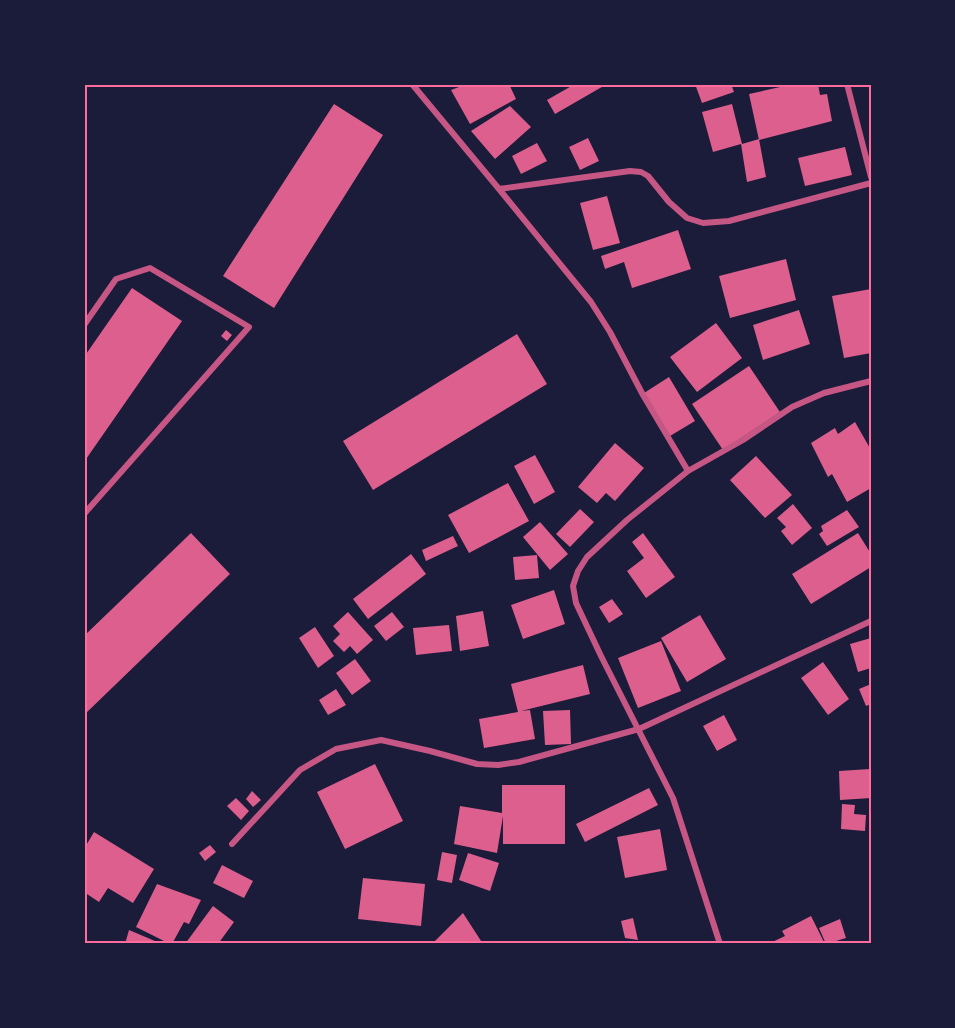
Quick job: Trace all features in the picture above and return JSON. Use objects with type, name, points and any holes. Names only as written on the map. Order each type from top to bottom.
[{"type":"street","points":[[412,84],[591,302],[688,471]]},
{"type":"street","points":[[847,84],[871,177]]},
{"type":"street","points":[[499,189],[630,171],[641,172],[648,176],[669,202],[687,219],[703,223],[729,221],[871,183]]},
{"type":"street","points":[[84,325],[116,279],[150,268],[249,327],[84,514]]},
{"type":"street","points":[[720,944],[673,798],[576,603],[573,586],[578,571],[587,557],[627,520],[688,471],[743,440],[792,407],[824,393],[871,381]]},
{"type":"street","points":[[232,844],[300,770],[336,749],[381,740],[477,764],[498,765],[519,762],[639,729],[871,621]]},
{"type":"building","points":[[467,84],[504,84],[506,86],[509,84],[516,99],[470,124],[451,90]]},
{"type":"building","points":[[575,84],[607,84],[555,114],[547,100]]},
{"type":"building","points":[[695,84],[731,84],[734,92],[702,103]]},
{"type":"building","points":[[794,84],[818,84],[820,95],[827,94],[832,121],[759,140],[749,94]]},
{"type":"building","points":[[334,104],[383,135],[274,308],[223,276]]},
{"type":"building","points":[[732,104],[742,144],[759,139],[766,177],[747,182],[741,144],[713,152],[702,112]]},
{"type":"building","points":[[510,106],[531,127],[495,159],[471,131]]},
{"type":"building","points":[[588,138],[599,161],[580,170],[569,147]]},
{"type":"building","points":[[537,143],[547,161],[521,174],[512,156]]},
{"type":"building","points":[[845,147],[852,175],[805,186],[798,158]]},
{"type":"building","points":[[607,196],[620,243],[593,250],[580,203]]},
{"type":"building","points":[[678,230],[691,269],[632,288],[624,262],[605,269],[601,256]]},
{"type":"building","points":[[786,259],[796,300],[730,318],[719,276]]},
{"type":"building","points":[[132,288],[182,321],[84,462],[84,357]]},
{"type":"building","points":[[871,289],[871,353],[844,358],[832,296]]},
{"type":"building","points":[[799,310],[810,344],[763,360],[753,325]]},
{"type":"building","points":[[716,323],[742,358],[697,392],[670,357]]},
{"type":"building","points":[[226,330],[232,335],[227,341],[221,336]]},
{"type":"building","points":[[517,334],[547,384],[373,490],[343,441]]},
{"type":"building","points":[[749,366],[780,412],[723,450],[692,404]]},
{"type":"building","points":[[669,377],[695,421],[670,436],[644,393]]},
{"type":"building","points":[[855,422],[871,450],[871,488],[847,502],[832,474],[828,477],[811,443],[835,428],[838,434]]},
{"type":"building","points":[[615,443],[644,468],[615,501],[606,493],[597,503],[578,487]]},
{"type":"building","points":[[535,455],[555,492],[534,504],[514,466]]},
{"type":"building","points":[[756,456],[792,495],[765,518],[730,480]]},
{"type":"building","points":[[508,483],[529,521],[469,553],[448,515]]},
{"type":"building","points":[[793,504],[812,528],[792,545],[781,531],[786,527],[777,518]]},
{"type":"building","points":[[580,509],[594,522],[570,547],[556,534]]},
{"type":"building","points":[[847,510],[859,527],[827,546],[819,534],[823,531],[821,526]]},
{"type":"building","points":[[540,522],[568,554],[550,570],[523,537]]},
{"type":"building","points":[[191,533],[230,574],[84,715],[84,636]]},
{"type":"building","points":[[643,533],[675,577],[646,598],[627,571],[644,558],[632,542]]},
{"type":"building","points":[[858,533],[871,554],[871,567],[811,604],[792,574]]},
{"type":"building","points":[[453,536],[458,546],[426,561],[422,550]]},
{"type":"building","points":[[411,554],[426,574],[368,619],[353,599]]},
{"type":"building","points":[[537,555],[539,578],[515,580],[513,557]]},
{"type":"building","points":[[554,590],[565,624],[523,639],[511,605]]},
{"type":"building","points":[[612,599],[623,614],[609,623],[599,607]]},
{"type":"building","points":[[483,611],[489,646],[460,651],[456,616]]},
{"type":"building","points":[[348,612],[373,640],[357,654],[350,646],[344,652],[333,641],[340,634],[333,626]]},
{"type":"building","points":[[392,612],[404,627],[386,641],[374,626]]},
{"type":"building","points":[[700,615],[726,659],[687,682],[661,638]]},
{"type":"building","points":[[449,625],[452,651],[416,655],[413,628]]},
{"type":"building","points":[[315,627],[334,656],[318,668],[299,638]]},
{"type":"building","points":[[871,638],[871,668],[858,672],[850,644]]},
{"type":"building","points":[[661,641],[681,691],[638,708],[618,658]]},
{"type":"building","points":[[355,659],[371,681],[352,695],[336,673]]},
{"type":"building","points":[[823,662],[849,699],[828,715],[801,678]]},
{"type":"building","points":[[583,665],[590,694],[521,711],[530,710],[535,739],[484,748],[479,719],[518,712],[511,684]]},
{"type":"building","points":[[871,684],[871,704],[866,706],[859,689]]},
{"type":"building","points":[[336,689],[346,705],[328,715],[319,700]]},
{"type":"building","points":[[570,710],[571,744],[545,745],[543,711]]},
{"type":"building","points":[[724,715],[737,740],[717,751],[703,726]]},
{"type":"building","points":[[375,764],[403,821],[345,849],[317,792]]},
{"type":"building","points":[[870,769],[871,798],[840,800],[839,771]]},
{"type":"building","points":[[502,785],[565,785],[565,844],[503,844],[503,816],[497,853],[454,844],[460,806],[502,813]]},
{"type":"building","points":[[649,788],[658,805],[585,842],[576,824]]},
{"type":"building","points":[[252,791],[261,800],[253,807],[246,799]]},
{"type":"building","points":[[236,798],[249,811],[241,820],[227,806]]},
{"type":"building","points":[[842,804],[855,805],[854,814],[866,815],[865,831],[841,829]]},
{"type":"building","points":[[660,829],[667,870],[625,878],[617,837]]},
{"type":"building","points":[[94,832],[154,869],[133,903],[108,888],[99,902],[84,892],[84,849]]},
{"type":"building","points":[[210,845],[216,852],[205,861],[199,853]]},
{"type":"building","points":[[442,852],[457,855],[452,883],[437,880]]},
{"type":"building","points":[[468,853],[499,863],[490,891],[459,880]]},
{"type":"building","points":[[222,865],[253,881],[244,898],[213,883]]},
{"type":"building","points":[[363,878],[425,884],[421,926],[358,919]]},
{"type":"building","points":[[157,884],[201,900],[189,924],[184,922],[172,944],[136,927]]},
{"type":"building","points":[[213,906],[234,922],[218,944],[185,944]]},
{"type":"building","points":[[463,913],[483,944],[432,944]]},
{"type":"building","points":[[811,916],[825,944],[768,944],[785,936],[782,931]]},
{"type":"building","points":[[633,918],[638,940],[625,938],[621,921]]},
{"type":"building","points":[[840,919],[846,938],[826,944],[819,928]]},
{"type":"building","points":[[129,930],[162,944],[125,944]]}]
